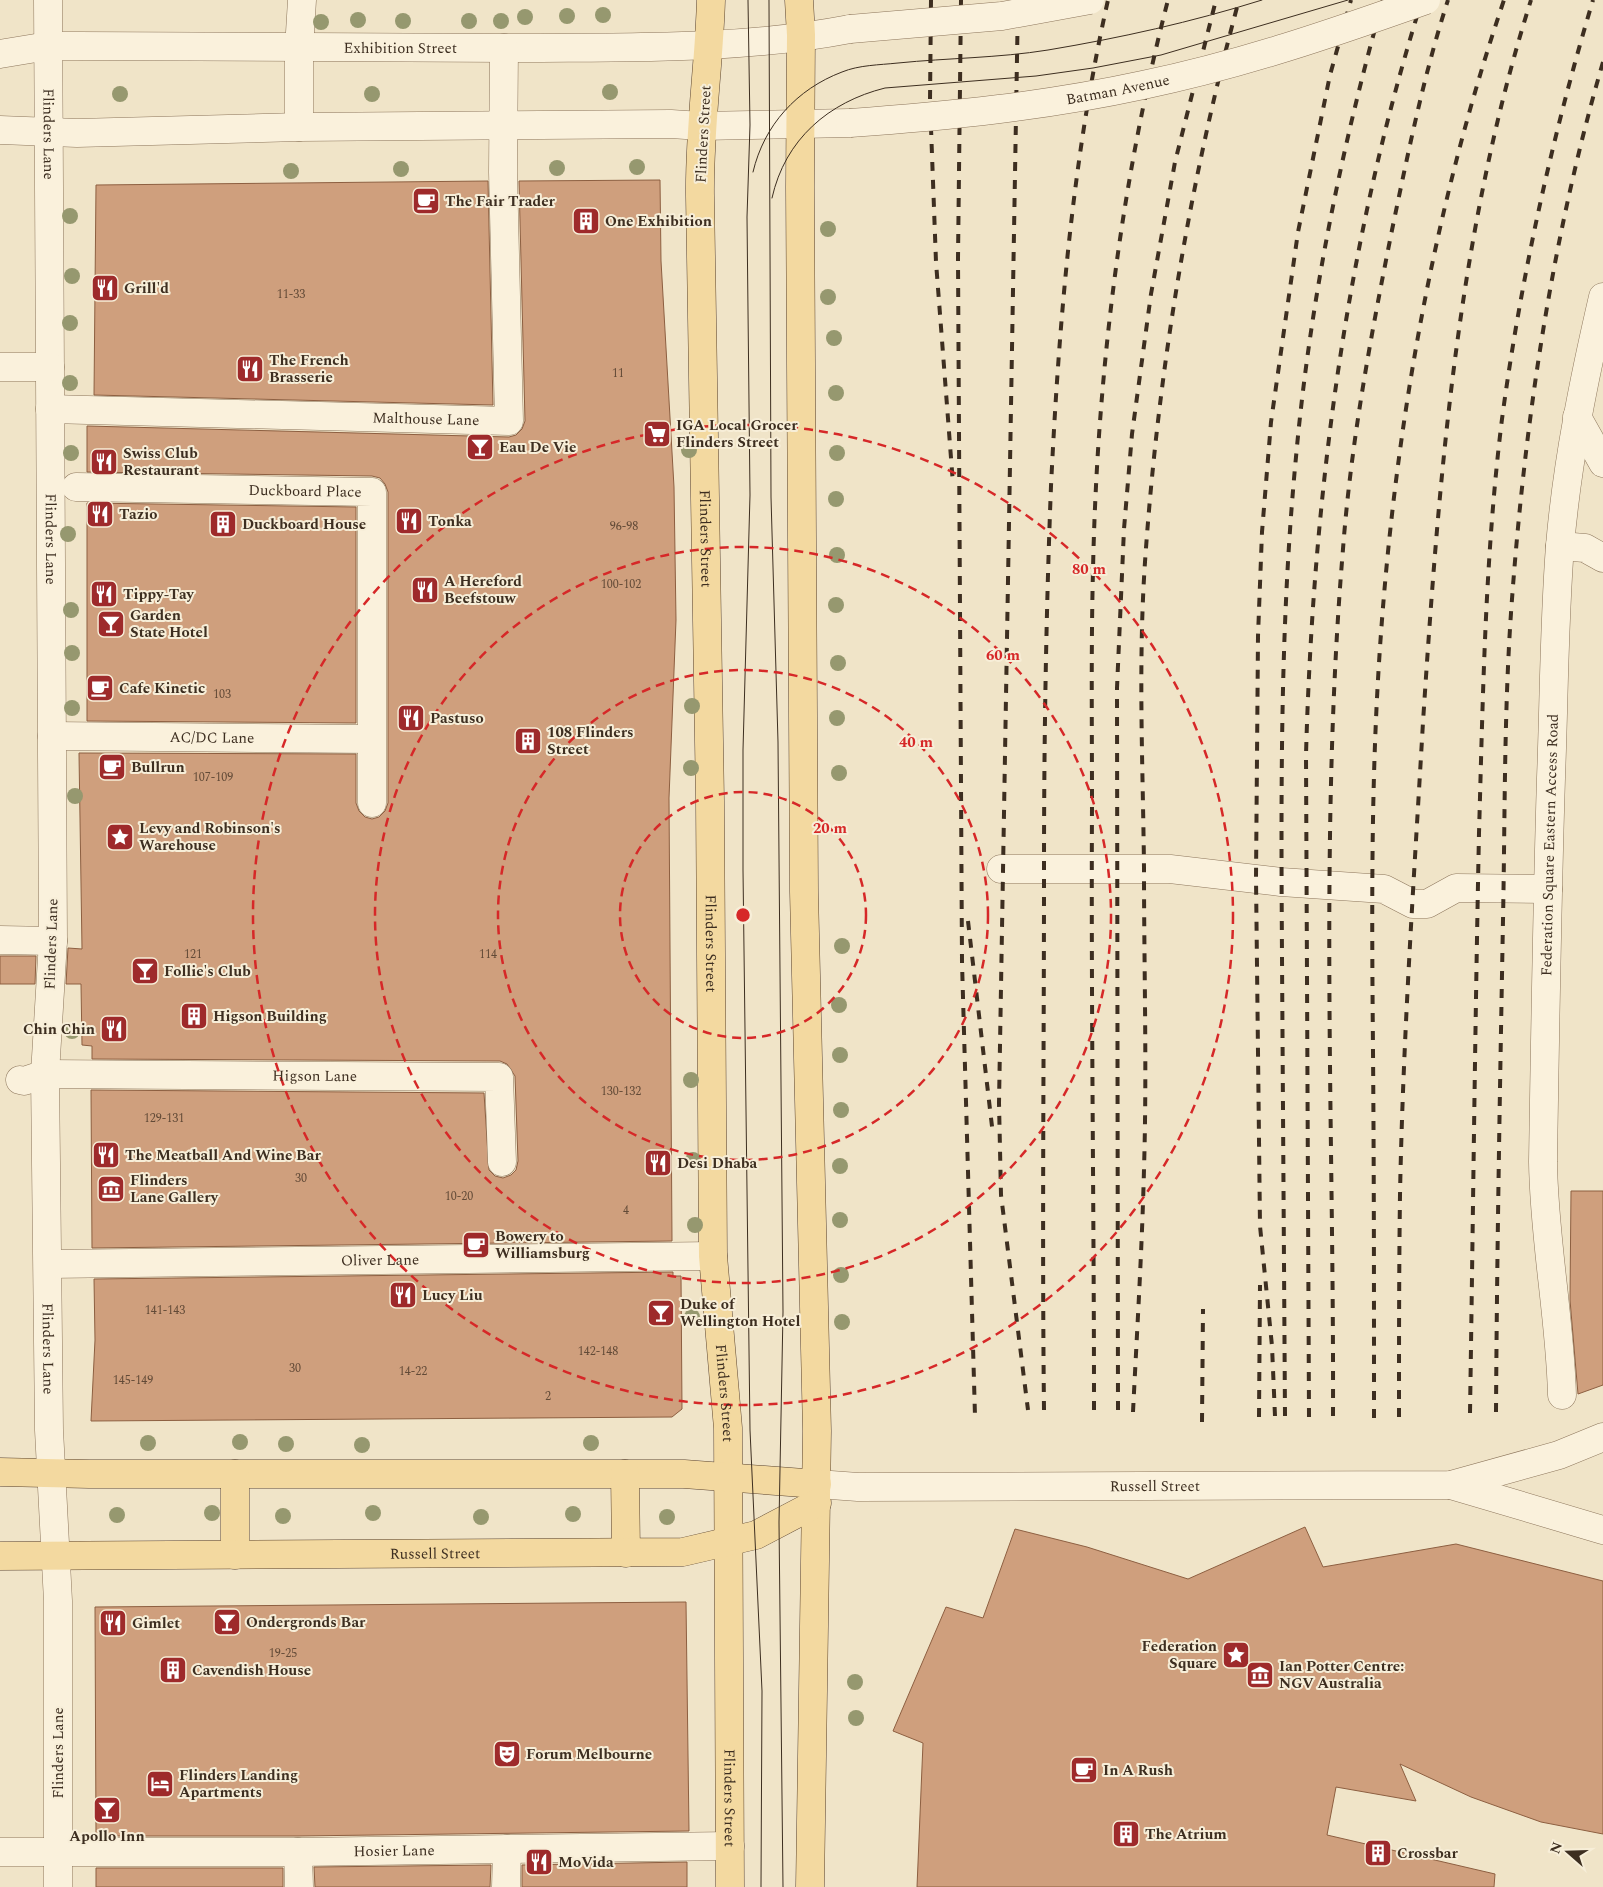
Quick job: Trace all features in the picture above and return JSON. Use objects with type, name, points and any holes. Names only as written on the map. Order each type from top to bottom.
[{"type":"main road","name":"Flinders Street","points":[[711,0],[710,46],[701,126],[700,206],[710,801],[713,1256],[728,1428],[730,1887]]},
{"type":"main road","points":[[799,0],[801,35],[804,892],[817,1402],[810,1887]]},
{"type":"main road","name":"Russell Street","points":[[0,1472],[684,1474],[727,1477],[817,1494]]},
{"type":"main road","points":[[235,1474],[236,1555]]},
{"type":"main road","points":[[625,1474],[626,1553]]},
{"type":"main road","name":"Russell Street","points":[[0,1556],[682,1552],[756,1534],[817,1494]]},
{"type":"street","name":"Flinders Lane","points":[[48,0],[53,941],[32,1077],[48,1264],[51,1473],[54,1556],[58,1601],[58,1887]]},
{"type":"street","points":[[299,127],[299,49],[302,0]]},
{"type":"street","points":[[801,35],[1002,16],[1090,0]]},
{"type":"street","name":"Batman Avenue","points":[[800,124],[850,123],[979,112],[1145,85],[1275,51],[1426,0]]},
{"type":"street","name":"Exhibition Street","points":[[0,54],[48,46],[299,49],[710,46],[749,43],[801,35]]},
{"type":"street","points":[[504,48],[504,127]]},
{"type":"street","points":[[0,130],[77,133],[299,127],[800,124]]},
{"type":"street","name":"Malthouse Lane","points":[[50,409],[509,421],[504,127]]},
{"type":"street","name":"Federation Square Eastern Access Road","points":[[1562,1395],[1558,1317],[1544,1201],[1548,889],[1560,546],[1577,417],[1603,297]]},
{"type":"street","points":[[0,367],[50,367]]},
{"type":"street","points":[[1577,417],[1603,463]]},
{"type":"street","name":"Duckboard Place","points":[[76,487],[372,492],[372,803]]},
{"type":"street","points":[[1560,546],[1584,548],[1603,558]]},
{"type":"street","name":"AC/DC Lane","points":[[52,736],[371,739]]},
{"type":"street","points":[[1002,869],[1170,869],[1281,882],[1384,889],[1413,904],[1427,904],[1456,888],[1548,889]]},
{"type":"street","points":[[0,940],[53,941]]},
{"type":"street","name":"Higson Lane","points":[[32,1077],[500,1077],[502,1162]]},
{"type":"street","name":"Oliver Lane","points":[[48,1264],[713,1256]]},
{"type":"street","name":"Russell Street","points":[[817,1494],[858,1488],[1451,1485],[1559,1455],[1603,1437]]},
{"type":"street","name":"Russell Street","points":[[1451,1485],[1603,1530]]},
{"type":"street","name":"Hosier Lane","points":[[0,1852],[298,1852],[730,1846]]},
{"type":"street","points":[[506,1887],[507,1849]]},
{"type":"street","points":[[298,1852],[299,1887]]},
{"type":"building","points":[[660,180],[661,261],[674,487],[676,620],[669,798],[672,1241],[92,1248],[91,1090],[484,1093],[489,1170],[495,1176],[503,1178],[511,1175],[516,1170],[518,1161],[515,1076],[507,1064],[500,1061],[92,1059],[92,1046],[82,1045],[81,984],[66,984],[68,948],[82,949],[79,753],[356,754],[356,803],[359,811],[365,817],[372,819],[379,817],[385,811],[388,803],[388,492],[385,484],[380,478],[372,476],[87,472],[87,426],[509,437],[516,435],[522,429],[525,421],[519,181]]},
{"type":"building","points":[[488,181],[493,405],[94,395],[96,185]]},
{"type":"building","points":[[87,503],[356,507],[356,723],[87,721]]},
{"type":"building","points":[[0,956],[36,956],[35,984],[0,984]]},
{"type":"building","points":[[1571,1191],[1603,1191],[1603,1385],[1578,1394],[1570,1300]]},
{"type":"building","points":[[673,1272],[673,1276],[681,1276],[682,1409],[672,1417],[91,1421],[95,1340],[94,1279]]},
{"type":"building","name":"Ian Potter Centre: NGV Australia","points":[[1305,1527],[1323,1567],[1456,1544],[1603,1581],[1603,1834],[1541,1822],[1471,1797],[1400,1764],[1416,1801],[1336,1787],[1327,1835],[1495,1874],[1494,1887],[917,1887],[923,1743],[893,1731],[946,1607],[983,1618],[1015,1529],[1087,1547],[1188,1579]]},
{"type":"building","name":"Forum Melbourne","points":[[686,1602],[689,1831],[298,1836],[96,1836],[95,1607]]},
{"type":"building","points":[[687,1862],[687,1887],[522,1887],[522,1865]]},
{"type":"building","points":[[491,1865],[490,1887],[315,1887],[314,1867]]},
{"type":"building","points":[[96,1868],[283,1868],[283,1887],[96,1887]]},
{"type":"tram line","points":[[748,0],[750,125],[747,217],[750,495],[743,750],[743,870],[750,1430],[762,1691],[761,1887]]},
{"type":"tram line","points":[[769,0],[771,497],[778,742],[783,1312],[779,1522],[783,1887]]},
{"type":"tram line","points":[[753,172],[765,139],[785,111],[811,88],[842,72],[876,65],[1011,55],[1048,50],[1156,29],[1262,0]]},
{"type":"tram line","points":[[772,198],[778,177],[787,158],[812,126],[828,113],[865,94],[885,88],[1036,76],[1093,68],[1161,55],[1348,0]]},
{"type":"railway","points":[[931,0],[930,101],[936,262],[953,484]]},
{"type":"railway","points":[[961,0],[958,258],[962,962],[975,1416]]},
{"type":"railway","points":[[1018,0],[999,1103],[1001,1195],[1028,1410]]},
{"type":"railway","points":[[1044,1410],[1044,774],[1051,486],[1058,364],[1076,181],[1085,121],[1108,0]]},
{"type":"railway","points":[[1094,1410],[1092,599],[1095,498],[1106,354],[1124,211],[1151,70],[1168,0]]},
{"type":"railway","points":[[1118,1410],[1117,688],[1124,529],[1132,434],[1151,294],[1175,162],[1216,0]]},
{"type":"railway","points":[[1133,1412],[1145,1132],[1141,678],[1145,562],[1158,420],[1178,279],[1205,139],[1239,0]]},
{"type":"railway","points":[[1275,1416],[1272,1346],[1260,1226],[1256,878],[1258,636],[1262,532],[1271,422],[1298,232],[1330,75],[1351,0]]},
{"type":"railway","points":[[1285,1416],[1282,769],[1284,644],[1291,519],[1302,399],[1329,226],[1354,112],[1383,0]]},
{"type":"railway","points":[[1309,1417],[1306,755],[1316,564],[1325,468],[1353,279],[1372,185],[1395,92],[1422,0]]},
{"type":"railway","points":[[1333,1416],[1329,982],[1331,765],[1343,549],[1356,429],[1392,230],[1431,56],[1448,0]]},
{"type":"railway","points":[[1374,1418],[1373,830],[1377,698],[1391,521],[1402,433],[1434,257],[1477,85],[1504,0]]},
{"type":"railway","points":[[1399,1417],[1401,1136],[1406,1017],[1423,722],[1436,539],[1455,357],[1469,267],[1485,177],[1506,88],[1531,0]]},
{"type":"railway","points":[[1470,1413],[1479,833],[1488,574],[1496,470],[1518,313],[1528,260],[1551,155],[1593,0]]},
{"type":"railway","points":[[1496,1412],[1505,766],[1511,613],[1524,474],[1542,335],[1569,197],[1603,62]]},
{"type":"railway","points":[[968,921],[993,1135]]},
{"type":"railway","points":[[1259,1417],[1260,1285]]},
{"type":"railway","points":[[1202,1422],[1203,1309]]},
{"type":"place","name":"The Fair Trader","points":[[426,201]]},
{"type":"place","name":"One Exhibition","points":[[586,221]]},
{"type":"place","name":"Grill'd","points":[[105,288]]},
{"type":"place","name":"The French Brasserie","points":[[250,369]]},
{"type":"place","name":"IGA Local Grocer Flinders Street","points":[[657,434]]},
{"type":"place","name":"Eau De Vie","points":[[480,447]]},
{"type":"place","name":"Swiss Club Restaurant","points":[[104,462]]},
{"type":"place","name":"Tazio","points":[[100,514]]},
{"type":"place","name":"Tonka","points":[[409,521]]},
{"type":"place","name":"Duckboard House","points":[[223,524]]},
{"type":"place","name":"A Hereford Beefstouw","points":[[425,590]]},
{"type":"place","name":"Tippy-Tay","points":[[104,594]]},
{"type":"place","name":"Garden State Hotel","points":[[111,624]]},
{"type":"place","name":"Cafe Kinetic","points":[[100,688]]},
{"type":"place","name":"Pastuso","points":[[411,718]]},
{"type":"place","name":"108 Flinders Street","points":[[528,741]]},
{"type":"place","name":"Bullrun","points":[[112,767]]},
{"type":"place","name":"Levy and Robinson's Warehouse","points":[[120,837]]},
{"type":"place","name":"Follie's Club","points":[[145,971]]},
{"type":"place","name":"Higson Building","points":[[194,1016]]},
{"type":"place","name":"Chin Chin","points":[[114,1029]]},
{"type":"place","name":"The Meatball And Wine Bar","points":[[106,1155]]},
{"type":"place","name":"Desi Dhaba","points":[[658,1163]]},
{"type":"place","name":"Flinders Lane Gallery","points":[[111,1189]]},
{"type":"place","name":"Bowery to Williamsburg","points":[[476,1245]]},
{"type":"place","name":"Lucy Liu","points":[[403,1295]]},
{"type":"place","name":"Duke of Wellington Hotel","points":[[661,1313]]},
{"type":"place","name":"Ondergronds Bar","points":[[227,1622]]},
{"type":"place","name":"Gimlet","points":[[113,1623]]},
{"type":"place","name":"Federation Square","points":[[1236,1655]]},
{"type":"place","name":"Cavendish House","points":[[173,1670]]},
{"type":"place","name":"Ian Potter Centre: NGV Australia","points":[[1260,1675]]},
{"type":"place","name":"Forum Melbourne","points":[[507,1754]]},
{"type":"place","name":"In A Rush","points":[[1084,1770]]},
{"type":"place","name":"Flinders Landing Apartments","points":[[160,1784]]},
{"type":"place","name":"Apollo Inn","points":[[107,1810]]},
{"type":"place","name":"The Atrium","points":[[1126,1834]]},
{"type":"place","name":"Crossbar","points":[[1378,1853]]},
{"type":"place","name":"MoVida","points":[[539,1862]]}]
